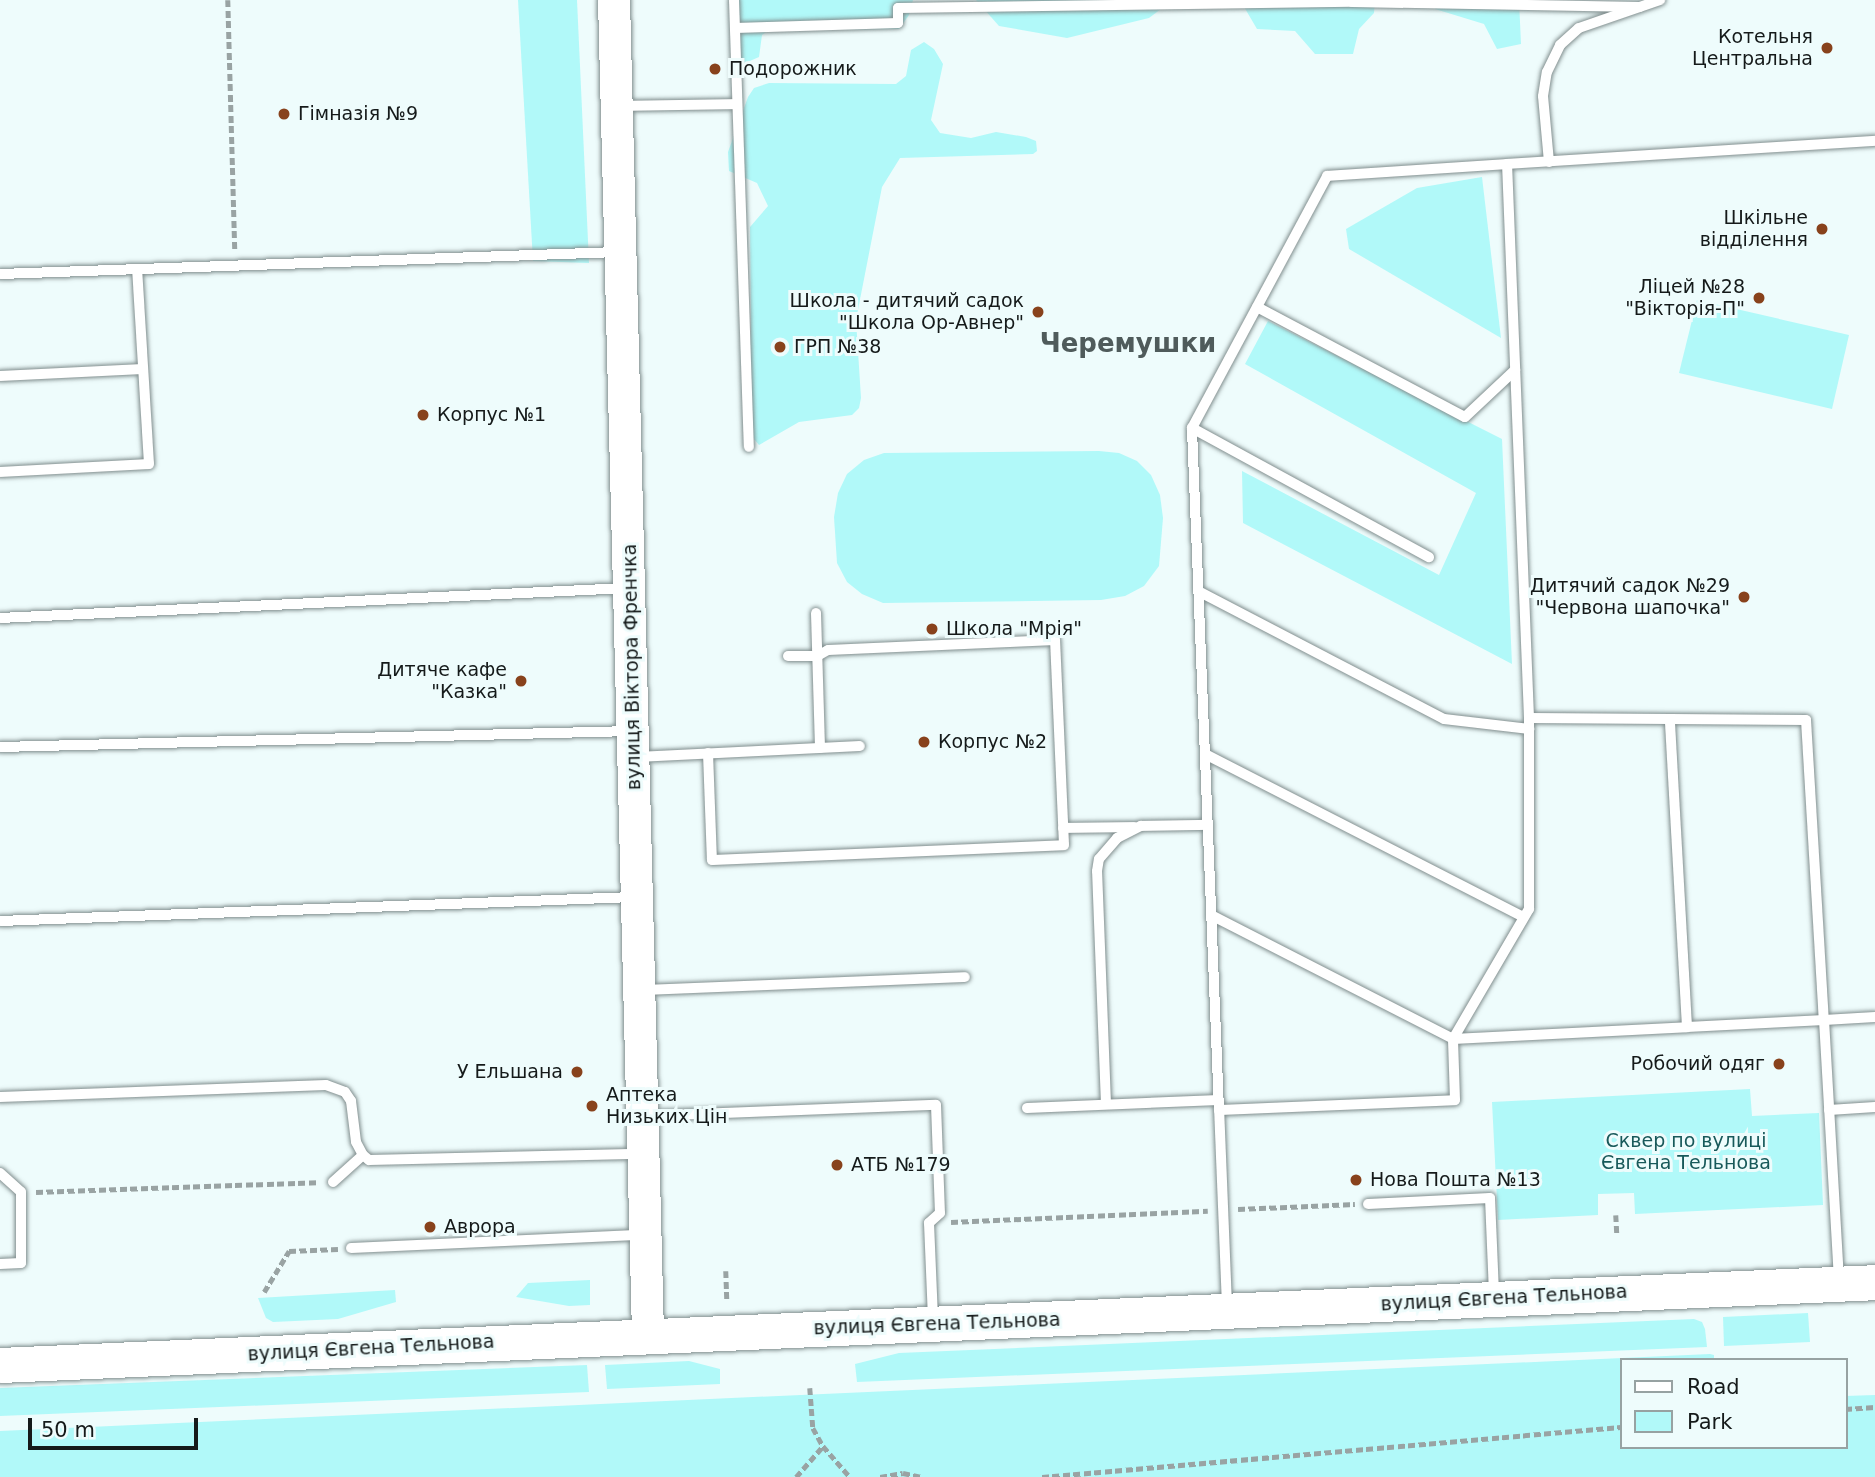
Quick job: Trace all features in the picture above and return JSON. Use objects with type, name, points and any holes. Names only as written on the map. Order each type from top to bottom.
[{"type":"main road","name":"вулиця Євгена Тельнова","points":[[0,1365],[1875,1282]]},
{"type":"street","name":"вулиця Віктора Френчка","points":[[614,0],[648,1335]]},
{"type":"lane","points":[[734,0],[749,447]]},
{"type":"lane","points":[[1549,162],[1543,96],[1547,72],[1560,45],[1579,29],[1660,0]]},
{"type":"lane","points":[[735,28],[898,23],[897,4],[1352,2],[1640,7]]},
{"type":"lane","points":[[618,107],[737,104]]},
{"type":"lane","points":[[1227,1311],[1192,428],[1327,176],[1875,141]]},
{"type":"lane","points":[[1027,1108],[1106,1104],[1219,1105],[1455,1100],[1453,1039],[1529,909],[1529,724],[1507,164]]},
{"type":"lane","points":[[0,274],[622,252]]},
{"type":"lane","points":[[0,472],[149,464],[137,269]]},
{"type":"lane","points":[[1257,307],[1465,417],[1515,370]]},
{"type":"lane","points":[[0,376],[143,369]]},
{"type":"lane","points":[[1192,428],[1429,557]]},
{"type":"lane","points":[[0,618],[630,587]]},
{"type":"lane","points":[[1198,591],[1444,719],[1529,724],[1670,719],[1806,720],[1839,1283]]},
{"type":"lane","points":[[816,612],[820,748]]},
{"type":"lane","points":[[708,753],[712,860],[1064,845],[1055,640],[828,650],[817,656],[788,656]]},
{"type":"lane","points":[[1670,719],[1687,1027]]},
{"type":"lane","points":[[0,747],[634,744],[708,753],[860,746]]},
{"type":"lane","points":[[1205,754],[1524,918]]},
{"type":"lane","points":[[1063,828],[1208,824]]},
{"type":"lane","points":[[1106,1104],[1097,871],[1108,845],[1141,826]]},
{"type":"lane","points":[[0,921],[638,897]]},
{"type":"lane","points":[[1211,915],[1453,1039],[1875,1017]]},
{"type":"lane","points":[[640,990],[965,977]]},
{"type":"lane","points":[[0,1097],[326,1085],[345,1092],[351,1101],[356,1142],[363,1156],[379,1162],[644,1154]]},
{"type":"lane","points":[[643,1116],[936,1105],[940,1213],[929,1223],[934,1324]]},
{"type":"lane","points":[[1829,1110],[1875,1107]]},
{"type":"lane","points":[[333,1182],[363,1156]]},
{"type":"lane","points":[[0,1173],[21,1192],[21,1263],[0,1264]]},
{"type":"lane","points":[[1368,1204],[1490,1198],[1494,1299]]},
{"type":"lane","points":[[351,1248],[645,1235]]},
{"type":"path","points":[[228,0],[236,266]]},
{"type":"path","points":[[21,1192],[333,1182]]},
{"type":"path","points":[[929,1223],[1368,1204]]},
{"type":"path","points":[[1616,1215],[1617,1233]]},
{"type":"path","points":[[264,1292],[289,1251],[351,1248]]},
{"type":"path","points":[[726,1271],[727,1300]]},
{"type":"path","points":[[810,1388],[813,1429],[823,1446],[850,1477]]},
{"type":"path","points":[[1847,1409],[1875,1407]]},
{"type":"path","points":[[1042,1477],[1619,1427]]},
{"type":"path","points":[[796,1477],[823,1446]]},
{"type":"path","points":[[880,1477],[903,1473],[922,1477]]},
{"type":"green space","points":[[518,0],[577,0],[589,263],[533,261]]},
{"type":"green space","points":[[729,0],[913,0],[909,15],[899,29],[769,30],[762,35],[759,57],[743,64],[731,54]]},
{"type":"green space","points":[[976,0],[1173,0],[1149,18],[1067,38],[999,26]]},
{"type":"green space","points":[[1240,0],[1375,0],[1374,13],[1359,29],[1353,54],[1315,54],[1295,31],[1257,29]]},
{"type":"green space","points":[[1434,0],[1519,0],[1521,44],[1497,49],[1484,24],[1435,9]]},
{"type":"green space","points":[[924,42],[934,49],[943,64],[931,120],[940,133],[971,138],[996,132],[1026,137],[1036,141],[1037,151],[1033,154],[900,158],[882,187],[856,320],[861,398],[859,408],[852,415],[799,422],[759,445],[743,426],[751,329],[750,227],[768,206],[757,183],[729,171],[728,152],[748,97],[754,88],[769,83],[896,84],[906,76],[911,50]]},
{"type":"green space","points":[[1482,177],[1501,338],[1349,249],[1346,229],[1417,188]]},
{"type":"green space","points":[[1697,300],[1849,335],[1832,409],[1679,373]]},
{"type":"green space","points":[[1268,321],[1502,439],[1512,664],[1243,523],[1242,471],[1439,575],[1476,493],[1245,364]]},
{"type":"green space","points":[[884,453],[1119,453],[1137,461],[1151,475],[1160,495],[1163,518],[1159,566],[1144,586],[1125,596],[1101,600],[883,603],[862,594],[847,582],[837,563],[834,517],[838,493],[847,474],[864,460]]},
{"type":"green space","name":"Сквер по вулиці Євгена Тельнова","points":[[1750,1089],[1752,1116],[1819,1113],[1823,1205],[1635,1214],[1634,1193],[1598,1194],[1598,1215],[1498,1220],[1492,1102]]},
{"type":"green space","points":[[590,1280],[590,1305],[569,1306],[516,1297],[528,1283]]},
{"type":"green space","points":[[395,1290],[396,1302],[338,1319],[273,1322],[266,1318],[258,1298]]},
{"type":"green space","points":[[1808,1313],[1810,1342],[1724,1346],[1723,1317]]},
{"type":"green space","points":[[1694,1319],[1702,1322],[1707,1347],[857,1382],[855,1364],[899,1353]]},
{"type":"green space","points":[[1710,1354],[1714,1355],[1714,1358],[1621,1358]]},
{"type":"green space","points":[[1619,1358],[1619,1449],[1847,1449],[1847,1396],[1875,1395],[1875,1477],[0,1477],[0,1431]]},
{"type":"green space","points":[[689,1361],[720,1369],[720,1384],[607,1389],[605,1365]]},
{"type":"green space","points":[[587,1365],[589,1392],[0,1416],[0,1388]]},
{"type":"place","name":"Котельня Центральна","points":[[1827,48]]},
{"type":"place","name":"Подорожник","points":[[715,69]]},
{"type":"place","name":"Гімназія №9","points":[[284,114]]},
{"type":"place","name":"Шкільне відділення","points":[[1822,229]]},
{"type":"place","name":"Ліцей №28 \"Вікторія-П\"","points":[[1759,298]]},
{"type":"place","name":"Школа - дитячий садок \"Школа Ор-Авнер\"","points":[[1038,312]]},
{"type":"place","name":"ГРП №38","points":[[780,347]]},
{"type":"place","name":"Корпус №1","points":[[423,415]]},
{"type":"place","name":"Дитячий садок №29 \"Червона шапочка\"","points":[[1744,597]]},
{"type":"place","name":"Школа \"Мрія\"","points":[[932,629]]},
{"type":"place","name":"Дитяче кафе \"Казка\"","points":[[521,681]]},
{"type":"place","name":"Корпус №2","points":[[924,742]]},
{"type":"place","name":"Робочий одяг","points":[[1779,1064]]},
{"type":"place","name":"У Ельшана","points":[[577,1072]]},
{"type":"place","name":"Аптека Низьких Цін","points":[[592,1106]]},
{"type":"place","name":"АТБ №179","points":[[837,1165]]},
{"type":"place","name":"Нова Пошта №13","points":[[1356,1180]]},
{"type":"place","name":"Аврора","points":[[430,1227]]},
{"type":"district","name":"Черемушки","points":[[1128,344]]}]
